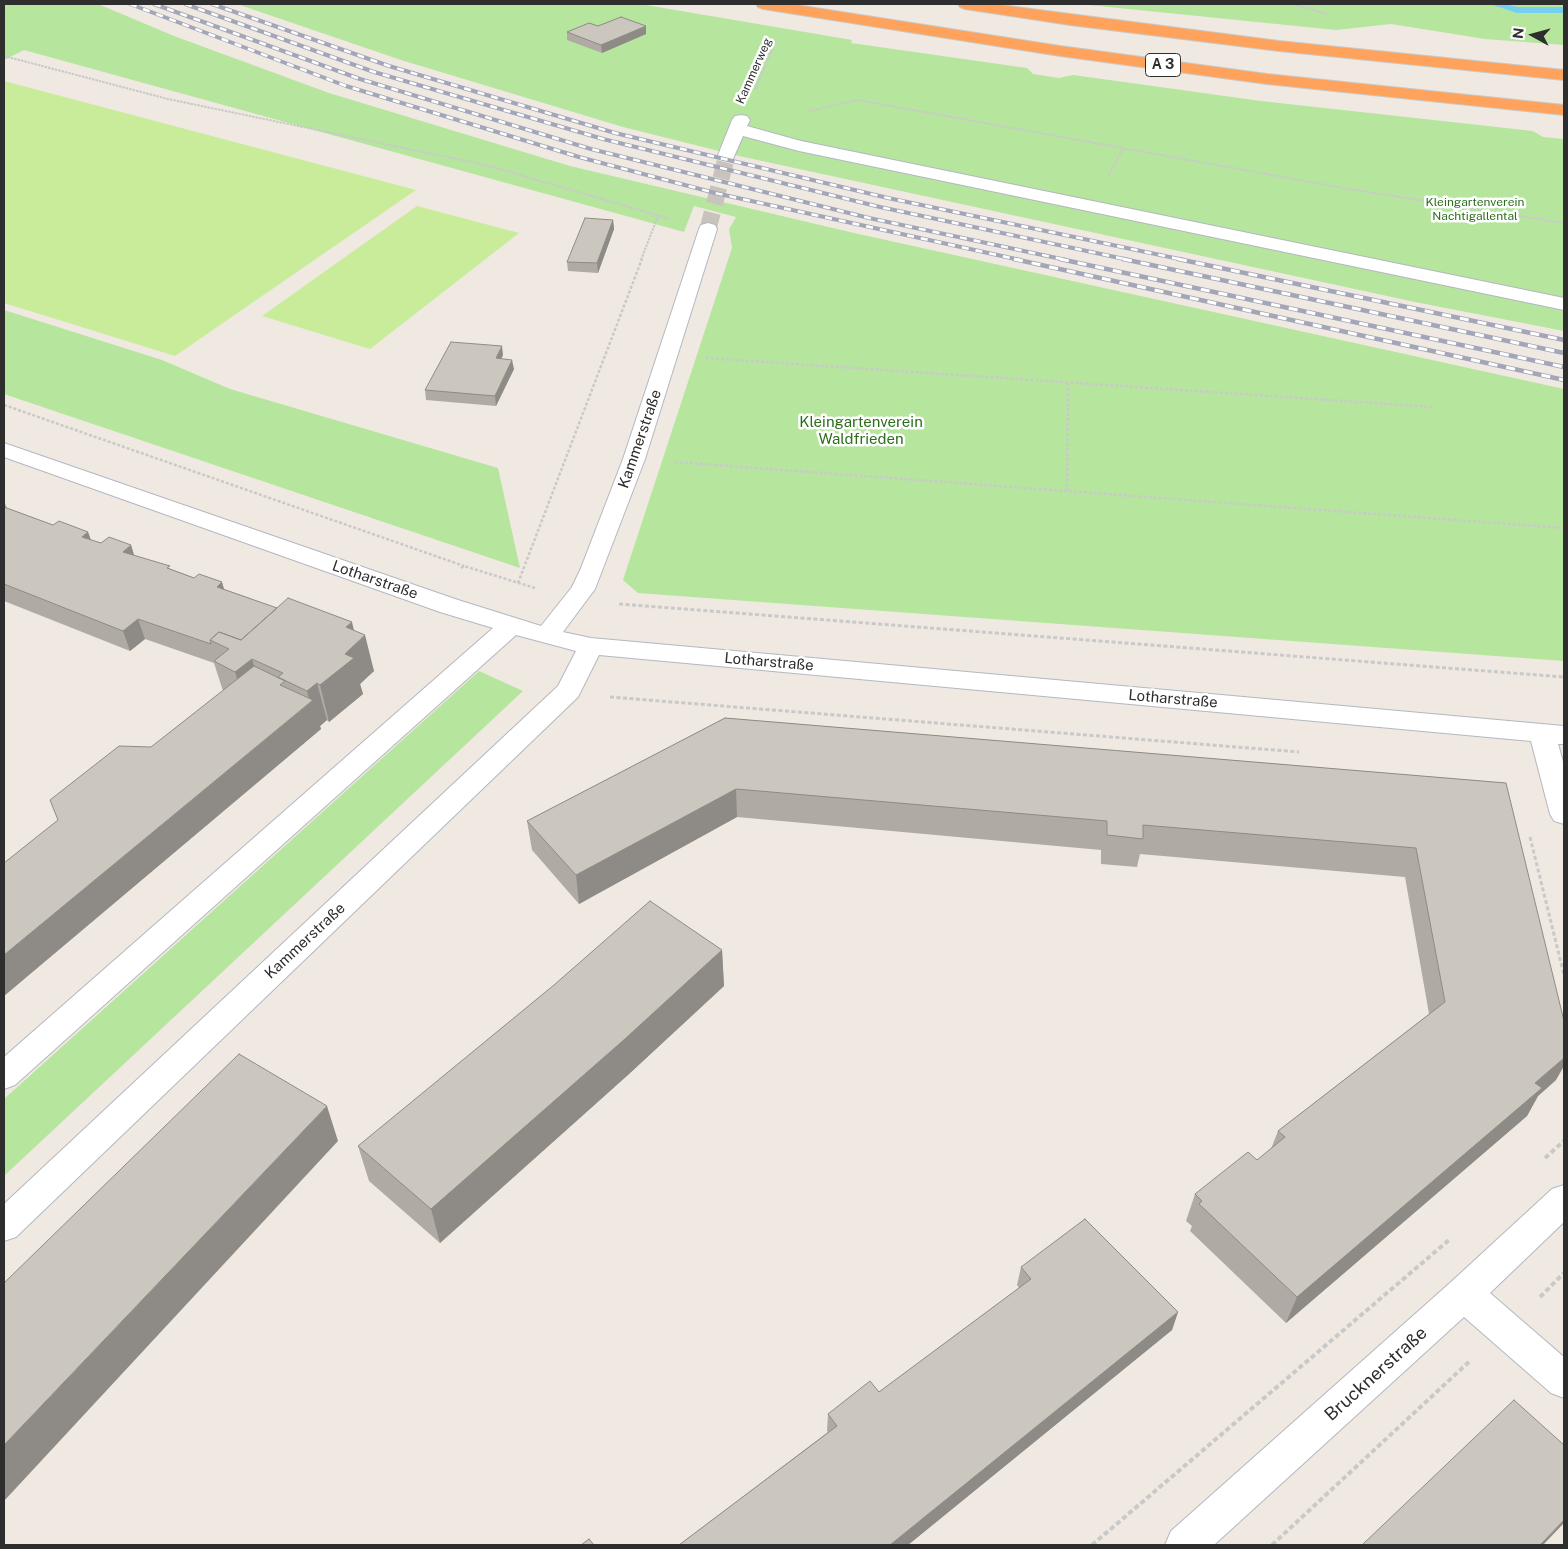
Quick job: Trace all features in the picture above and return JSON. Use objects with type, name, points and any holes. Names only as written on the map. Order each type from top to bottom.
[{"type":"highway","name":"A 3","points":[[763,4],[1060,51],[1267,79],[1564,110]]},
{"type":"highway","name":"A 3","points":[[965,4],[1070,20],[1279,46],[1564,75]]},
{"type":"street","points":[[727,155],[739,124],[808,148],[1564,304]]},
{"type":"street","name":"Kammerstraße","points":[[546,636],[576,600],[593,568],[634,459],[708,229]]},
{"type":"street","name":"Lotharstraße","points":[[4,450],[449,606],[546,636],[591,646],[1553,734]]},
{"type":"street","points":[[4,1076],[512,626]]},
{"type":"street","name":"Kammerstraße","points":[[4,1226],[569,691],[591,646]]},
{"type":"street","points":[[1553,734],[1564,814]]},
{"type":"street","name":"Brucknerstraße","points":[[1185,1545],[1464,1294],[1564,1200]]},
{"type":"street","points":[[1464,1294],[1564,1380]]},
{"type":"path","name":"Kammerweg","points":[[739,124],[778,38]]},
{"type":"path","points":[[4,56],[168,99],[486,165],[708,229]]},
{"type":"path","points":[[802,112],[858,100],[1343,188],[1564,223]]},
{"type":"path","points":[[518,582],[658,216]]},
{"type":"path","points":[[668,355],[1433,407]]},
{"type":"path","points":[[1067,491],[1068,382]]},
{"type":"path","points":[[4,405],[464,566]]},
{"type":"path","points":[[634,459],[1564,528]]},
{"type":"path","points":[[576,600],[1564,677]]},
{"type":"path","points":[[1529,835],[1564,975]]},
{"type":"path","points":[[1542,1160],[1564,1141]]},
{"type":"path","points":[[1092,1545],[1452,1238]]},
{"type":"path","points":[[1272,1545],[1564,1273]]},
{"type":"green space","name":"Kleingartenverein Waldfrieden","points":[[4,4],[98,4],[174,36],[329,93],[570,166],[854,233],[1564,389],[1564,661],[638,593],[623,580],[732,248],[729,229],[736,217],[694,206],[684,232],[24,50],[4,60]]},
{"type":"green space","name":"Kleingartenverein Nachtigallental","points":[[237,4],[640,4],[852,40],[851,43],[1027,68],[1033,74],[1059,78],[1073,75],[1261,101],[1533,131],[1543,137],[1564,139],[1564,331],[1415,302],[739,156],[623,127],[401,60]]},
{"type":"green space","points":[[1079,4],[1564,4],[1564,45],[1485,39],[1391,24],[1336,30]]},
{"type":"green space","points":[[4,81],[416,190],[175,356],[4,303]]},
{"type":"green space","points":[[417,206],[519,233],[370,349],[262,316]]},
{"type":"green space","points":[[4,310],[162,360],[230,389],[498,468],[520,568],[4,394]]},
{"type":"green space","points":[[479,671],[523,691],[4,1176],[4,1099]]},
{"type":"building","points":[[621,17],[646,26],[601,45],[567,32],[589,23],[598,26]]},
{"type":"building","points":[[585,218],[613,220],[597,263],[567,262]]},
{"type":"building","points":[[451,342],[502,346],[496,358],[512,360],[495,396],[425,390]]},
{"type":"building","points":[[4,507],[53,525],[59,521],[88,532],[82,537],[101,543],[109,537],[131,545],[123,552],[170,566],[167,568],[194,578],[199,574],[222,582],[217,587],[277,608],[241,640],[219,632],[210,640],[211,644],[138,619],[123,631],[4,584]]},
{"type":"building","points":[[288,598],[352,622],[346,627],[365,635],[345,654],[354,658],[320,685],[317,683],[307,691],[278,677],[283,673],[252,659],[235,672],[214,661],[229,649],[210,640],[219,632],[241,640]]},
{"type":"building","points":[[254,666],[285,681],[280,685],[313,700],[4,955],[4,863],[58,820],[50,800],[119,746],[151,747]]},
{"type":"building","points":[[725,718],[1506,783],[1564,1021],[1564,1058],[1535,1083],[1542,1088],[1297,1297],[1199,1204],[1202,1201],[1195,1194],[1248,1152],[1257,1160],[1285,1137],[1278,1131],[1445,1002],[1416,848],[1143,825],[1143,839],[1107,835],[1107,821],[736,789],[576,875],[527,821]]},
{"type":"building","points":[[650,901],[722,950],[626,1038],[431,1209],[358,1146],[554,985]]},
{"type":"building","points":[[239,1054],[327,1106],[4,1445],[4,1283]]},
{"type":"building","points":[[1085,1219],[1178,1312],[890,1545],[679,1545],[837,1426],[828,1414],[870,1381],[879,1392],[1031,1279],[1021,1267]]},
{"type":"building","points":[[1514,1400],[1564,1445],[1564,1520],[1540,1545],[1362,1545]]},
{"type":"building","points":[[589,1539],[594,1545],[581,1545]]},
{"type":"waterway","points":[[1494,4],[1517,10],[1564,10]]},
{"type":"tunnel","points":[[708,229],[727,155]]},
{"type":"railway","points":[[130,4],[346,86],[579,157],[715,193],[1020,260]]},
{"type":"railway","points":[[154,4],[360,79],[591,149],[869,218],[1066,260]]},
{"type":"railway","points":[[185,4],[374,72],[603,139],[880,207],[1129,260]]},
{"type":"railway","points":[[212,4],[389,66],[615,133],[888,198],[1184,260]]},
{"type":"railway","points":[[1014,259],[1564,380]]},
{"type":"railway","points":[[1060,259],[1564,367]]},
{"type":"railway","points":[[1123,259],[1564,353]]},
{"type":"railway","points":[[1178,259],[1564,340]]}]
